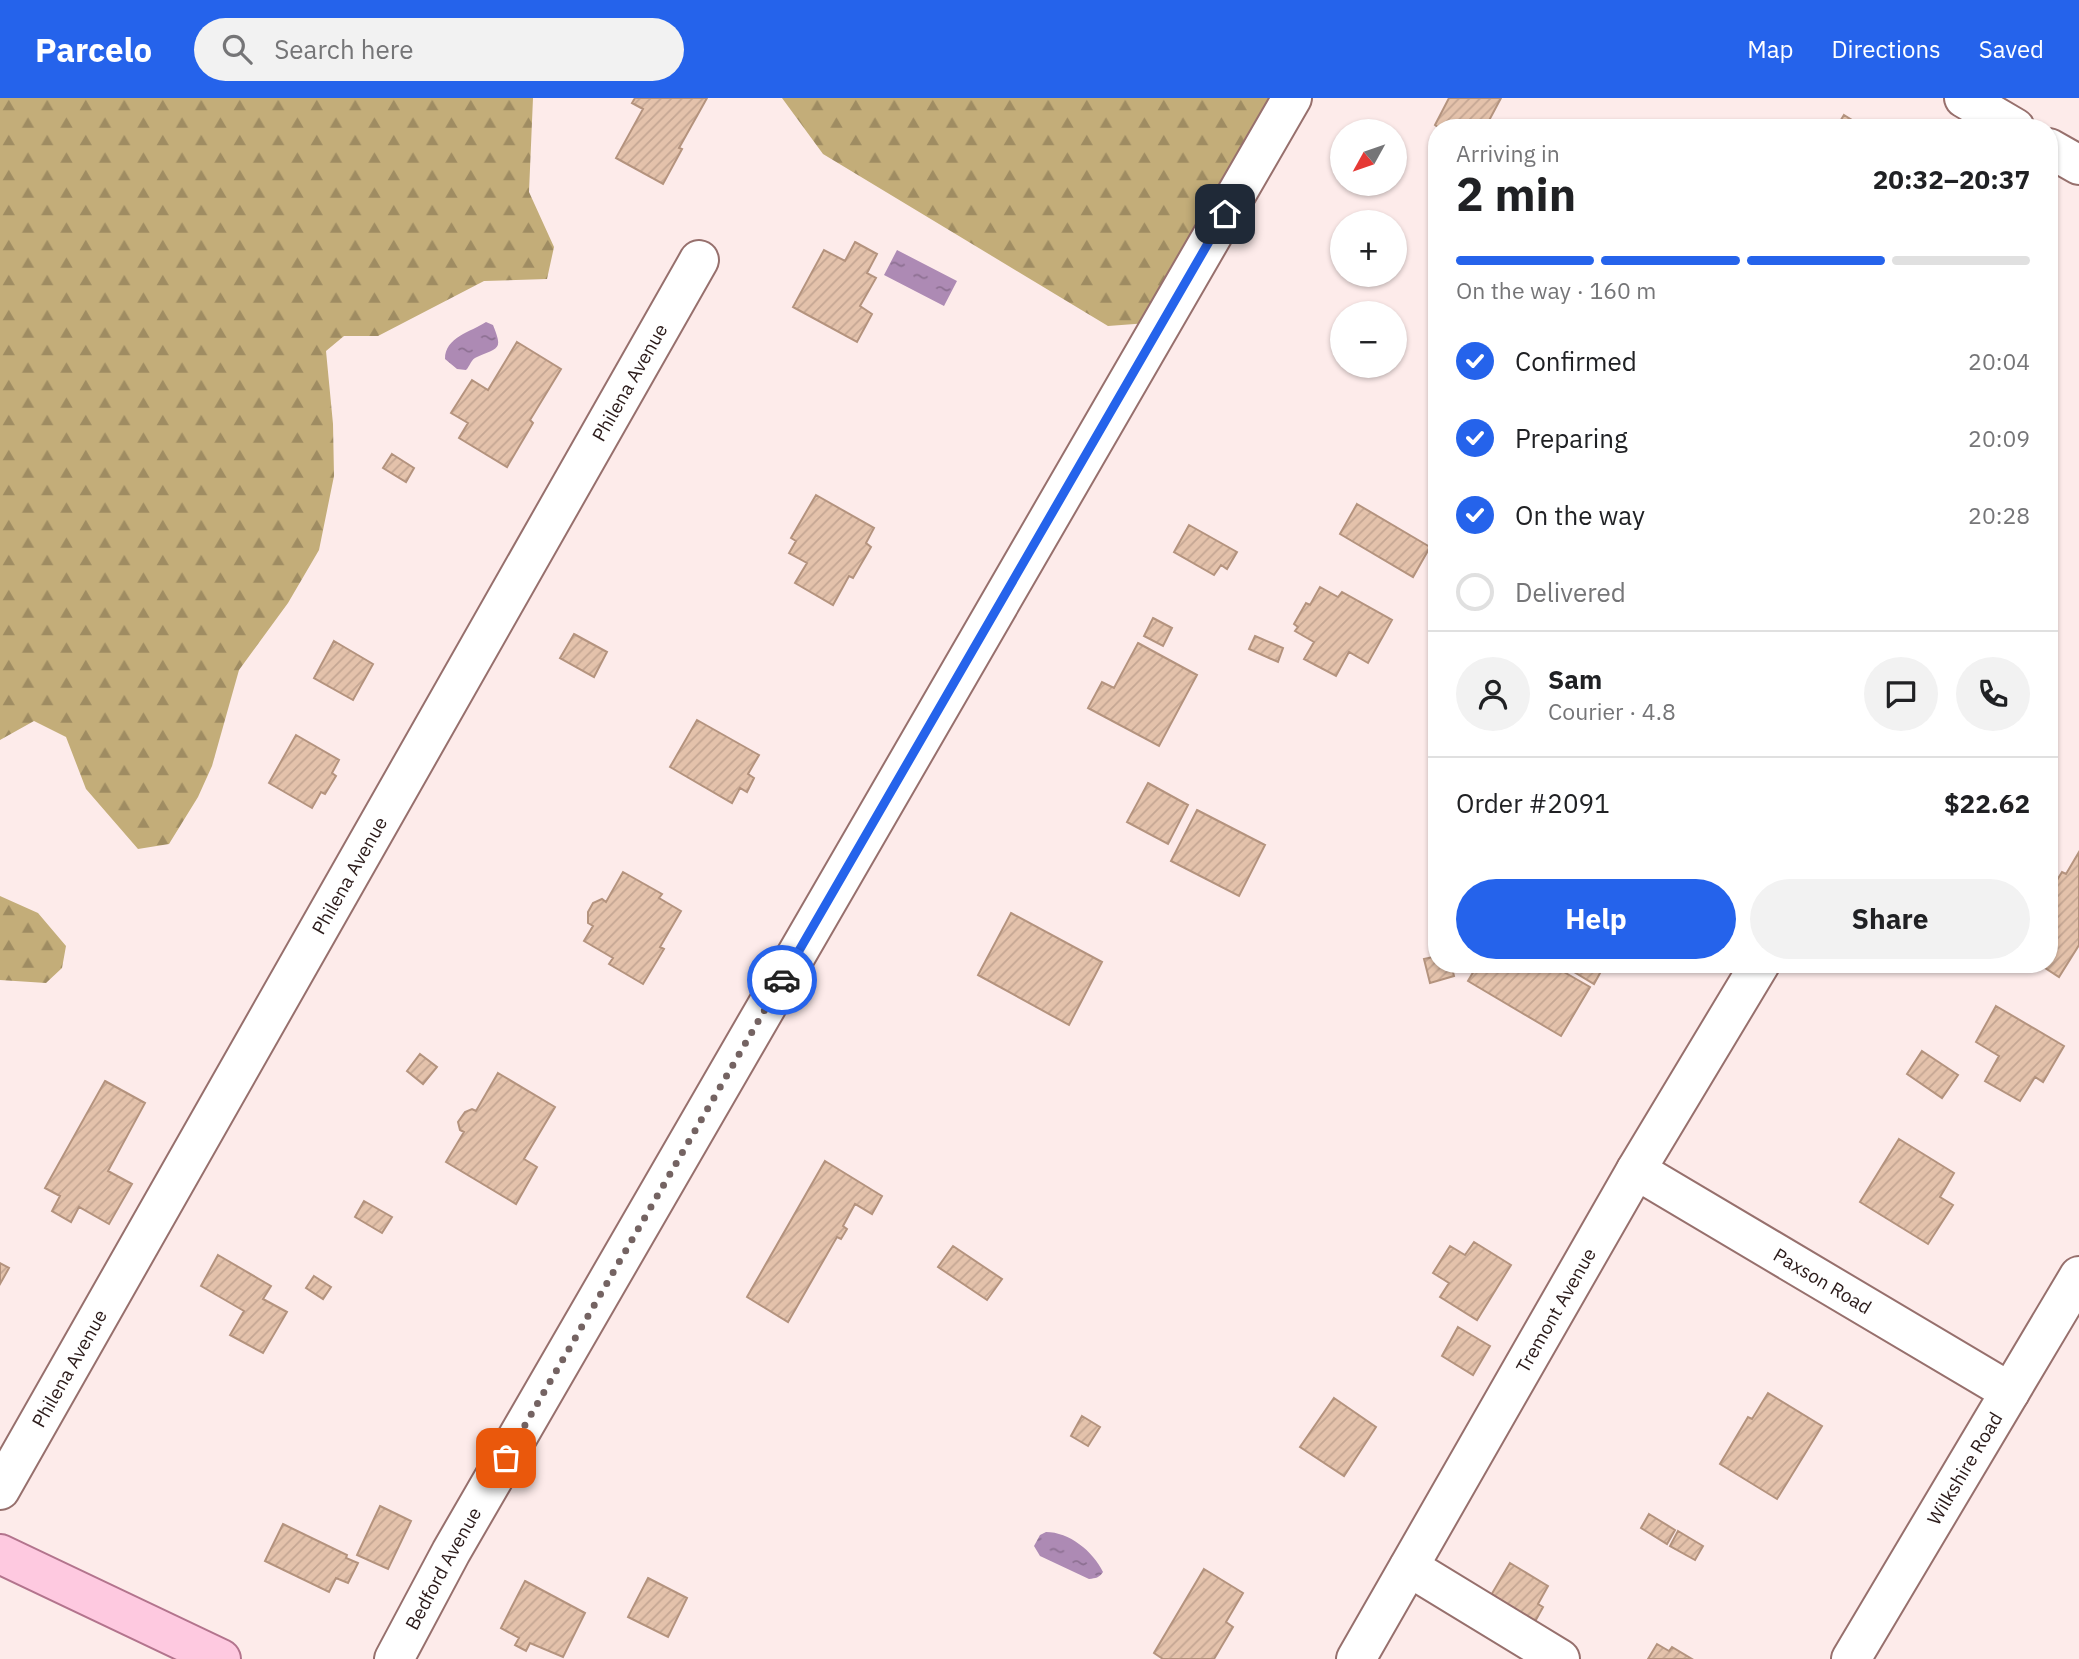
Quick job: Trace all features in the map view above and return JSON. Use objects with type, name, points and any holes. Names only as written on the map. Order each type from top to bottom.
[{"type":"main road","points":[[0,1554],[221,1659]]},
{"type":"street","name":"Bedford Avenue","points":[[394,1659],[451,1552],[1292,98]]},
{"type":"street","points":[[1964,98],[2000,119]]},
{"type":"street","points":[[2058,153],[2079,165]]},
{"type":"street","name":"Philena Avenue","points":[[0,1490],[699,261]]},
{"type":"street","name":"Tremont Avenue","points":[[1356,1659],[1636,1170],[1755,973]]},
{"type":"street","name":"Paxson Road","points":[[1636,1170],[2010,1392]]},
{"type":"street","name":"Wilkshire Road","points":[[1851,1659],[2079,1276]]},
{"type":"street","points":[[1409,1567],[1560,1659]]},
{"type":"green space","points":[[0,98],[533,98],[529,192],[554,247],[547,279],[484,281],[378,336],[344,336],[326,351],[333,424],[334,476],[319,550],[288,603],[239,670],[212,766],[198,797],[169,844],[138,849],[86,789],[66,737],[34,721],[0,740]]},
{"type":"green space","points":[[782,98],[1271,98],[1148,323],[1108,326],[823,154]]},
{"type":"green space","points":[[0,896],[38,913],[66,946],[62,968],[46,983],[0,980]]},
{"type":"water","points":[[897,250],[957,281],[944,306],[884,275]]},
{"type":"water","points":[[486,322],[493,325],[498,339],[497,347],[475,358],[466,370],[457,369],[445,359],[449,345],[454,340]]},
{"type":"water","points":[[1046,1532],[1072,1539],[1087,1550],[1103,1572],[1089,1579],[1040,1556],[1034,1546],[1040,1535]]},
{"type":"building","points":[[635,98],[707,98],[679,148],[682,149],[663,184],[616,158],[643,109],[632,103]]},
{"type":"building","points":[[1449,98],[1501,98],[1490,119],[1438,119]]},
{"type":"building","points":[[855,242],[877,254],[867,273],[876,278],[860,306],[872,314],[857,342],[793,307],[824,250],[845,261]]},
{"type":"building","points":[[517,342],[561,369],[530,420],[533,423],[507,467],[459,438],[468,423],[451,413],[472,380],[488,390]]},
{"type":"building","points":[[392,454],[414,468],[406,482],[383,468]]},
{"type":"building","points":[[816,495],[874,528],[866,543],[871,547],[853,578],[849,576],[833,605],[795,583],[807,563],[789,553],[796,541],[791,538]]},
{"type":"building","points":[[1357,504],[1428,546],[1428,551],[1413,577],[1340,534]]},
{"type":"building","points":[[1189,525],[1237,552],[1227,569],[1221,565],[1214,575],[1174,552]]},
{"type":"building","points":[[1320,587],[1338,597],[1342,592],[1392,620],[1368,663],[1349,652],[1336,676],[1304,659],[1314,642],[1295,631],[1298,627],[1294,624],[1306,603],[1310,605]]},
{"type":"building","points":[[1153,618],[1172,628],[1163,646],[1144,636]]},
{"type":"building","points":[[574,634],[607,652],[594,677],[560,658]]},
{"type":"building","points":[[1255,636],[1283,648],[1278,662],[1249,649]]},
{"type":"building","points":[[334,641],[373,664],[353,700],[314,678]]},
{"type":"building","points":[[1138,643],[1197,675],[1159,746],[1088,708],[1102,682],[1114,688]]},
{"type":"building","points":[[697,720],[759,755],[748,774],[754,778],[747,792],[740,788],[732,803],[670,767]]},
{"type":"building","points":[[296,735],[339,760],[332,773],[336,776],[325,794],[321,792],[312,808],[269,783]]},
{"type":"building","points":[[1148,783],[1188,805],[1168,844],[1127,822]]},
{"type":"building","points":[[1197,810],[1265,845],[1239,896],[1171,861]]},
{"type":"building","points":[[2079,852],[2079,945],[2059,977],[2053,973],[2058,973],[2058,878],[2062,872],[2066,874]]},
{"type":"building","points":[[623,872],[662,894],[659,898],[681,911],[660,947],[664,949],[643,984],[609,964],[613,958],[584,941],[593,926],[588,923],[588,912],[593,903],[602,899],[606,902]]},
{"type":"building","points":[[1011,913],[1102,962],[1069,1025],[978,975]]},
{"type":"building","points":[[1428,958],[1428,973],[1453,973],[1454,976],[1430,983],[1424,959]]},
{"type":"building","points":[[1473,973],[1566,973],[1590,987],[1561,1036],[1468,981]]},
{"type":"building","points":[[1576,973],[1600,973],[1594,984]]},
{"type":"building","points":[[1996,1006],[2064,1046],[2043,1082],[2035,1077],[2020,1101],[1985,1081],[1999,1056],[1976,1042]]},
{"type":"building","points":[[1922,1051],[1958,1075],[1942,1098],[1907,1074]]},
{"type":"building","points":[[420,1054],[437,1067],[423,1084],[407,1071]]},
{"type":"building","points":[[498,1073],[555,1107],[524,1159],[537,1167],[516,1204],[446,1162],[464,1132],[460,1130],[458,1122],[465,1112],[472,1109],[476,1111]]},
{"type":"building","points":[[105,1081],[145,1103],[108,1171],[132,1184],[109,1224],[79,1207],[71,1222],[52,1211],[60,1196],[45,1188]]},
{"type":"building","points":[[1899,1139],[1954,1173],[1940,1197],[1953,1205],[1928,1244],[1860,1202]]},
{"type":"building","points":[[825,1161],[882,1196],[872,1214],[855,1204],[843,1226],[847,1229],[841,1239],[837,1237],[788,1322],[747,1297]]},
{"type":"building","points":[[364,1201],[392,1217],[382,1233],[355,1217]]},
{"type":"building","points":[[1474,1242],[1511,1265],[1477,1320],[1440,1297],[1449,1283],[1433,1273],[1450,1246],[1465,1255]]},
{"type":"building","points":[[953,1246],[1002,1279],[987,1300],[938,1267]]},
{"type":"building","points":[[218,1255],[271,1286],[263,1299],[287,1312],[263,1353],[230,1335],[244,1311],[201,1286]]},
{"type":"building","points":[[0,1263],[9,1268],[0,1284]]},
{"type":"building","points":[[314,1276],[331,1287],[323,1299],[306,1288]]},
{"type":"building","points":[[1458,1327],[1490,1346],[1473,1375],[1442,1356]]},
{"type":"building","points":[[1768,1393],[1822,1426],[1777,1499],[1720,1464],[1748,1417],[1752,1419]]},
{"type":"building","points":[[1334,1398],[1376,1427],[1344,1476],[1300,1447]]},
{"type":"building","points":[[1082,1416],[1100,1427],[1088,1446],[1071,1436]]},
{"type":"building","points":[[380,1506],[411,1521],[388,1569],[357,1555]]},
{"type":"building","points":[[1649,1514],[1675,1530],[1667,1544],[1641,1528]]},
{"type":"building","points":[[283,1524],[358,1563],[348,1583],[336,1578],[329,1592],[265,1561]]},
{"type":"building","points":[[1678,1531],[1703,1546],[1695,1560],[1670,1546]]},
{"type":"building","points":[[1510,1563],[1548,1586],[1538,1604],[1543,1607],[1532,1627],[1487,1602]]},
{"type":"building","points":[[1204,1569],[1243,1593],[1226,1622],[1233,1627],[1214,1659],[1163,1659],[1154,1653]]},
{"type":"building","points":[[648,1578],[687,1598],[668,1637],[628,1617]]},
{"type":"building","points":[[525,1581],[585,1613],[563,1657],[530,1643],[526,1651],[515,1645],[519,1638],[501,1628]]},
{"type":"building","points":[[1657,1644],[1669,1651],[1672,1647],[1692,1659],[1648,1659]]},
{"type":"way so far","points":[[506,1458],[782,980]]},
{"type":"route","points":[[782,980],[1225,214]]}]
